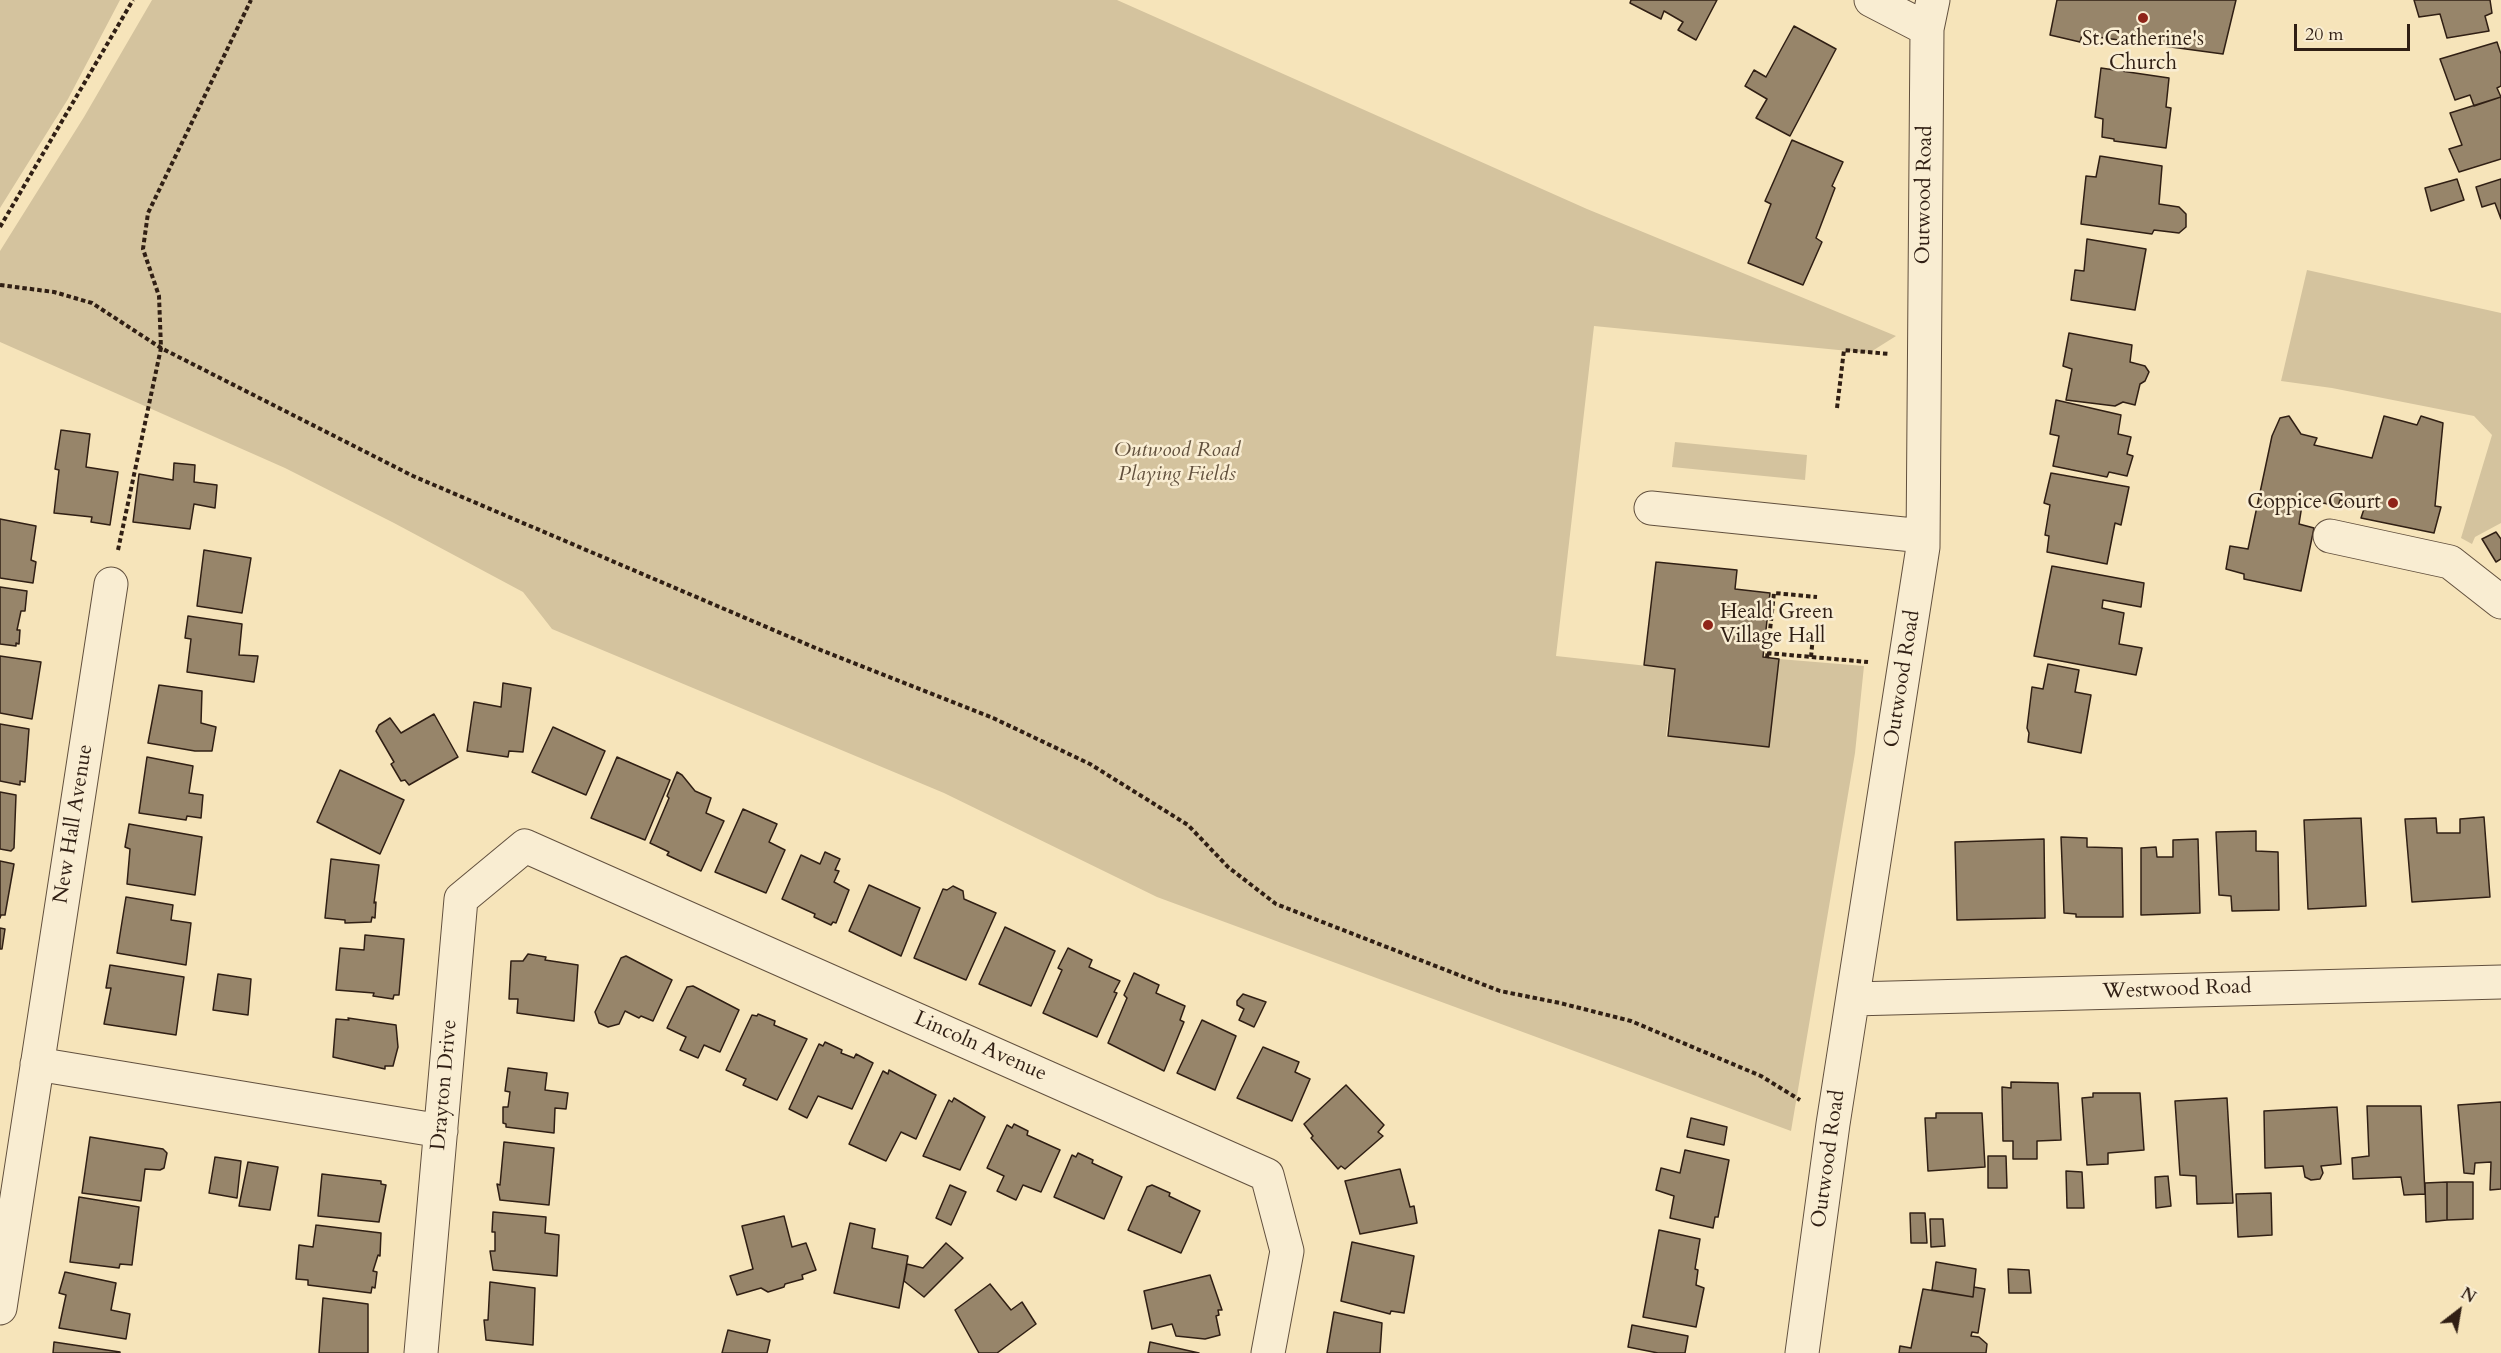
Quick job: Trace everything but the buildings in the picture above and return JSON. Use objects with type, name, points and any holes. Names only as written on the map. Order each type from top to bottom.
[{"type":"street","points":[[1871,0],[1930,15]]},
{"type":"street","name":"Outwood Road","points":[[1802,1353],[1833,1124],[1923,536],[1923,357],[1930,15]]},
{"type":"street","points":[[1651,508],[1923,536]]},
{"type":"street","points":[[2330,536],[2450,562],[2501,602]]},
{"type":"street","name":"New Hall Avenue","points":[[0,1308],[111,584]]},
{"type":"street","name":"Drayton Drive","points":[[421,1353],[461,899],[525,846]]},
{"type":"street","name":"Lincoln Avenue","points":[[525,846],[1267,1175],[1287,1251],[1268,1353]]},
{"type":"street","name":"Westwood Road","points":[[1853,999],[2501,982]]},
{"type":"street","points":[[37,1064],[441,1131]]},
{"type":"path","points":[[0,227],[133,0]]},
{"type":"path","points":[[111,584],[161,348],[159,296],[143,249],[148,213],[251,0]]},
{"type":"path","points":[[0,285],[54,292],[92,303],[161,348],[414,476],[818,649],[993,718],[1090,765],[1150,799],[1188,825],[1228,867],[1276,904],[1500,992],[1560,1003],[1631,1021],[1761,1076],[1833,1124]]},
{"type":"path","points":[[1837,408],[1844,350],[1923,357]]},
{"type":"path","points":[[1817,597],[1774,593],[1767,656],[1812,657],[1905,665]]},
{"type":"path","points":[[1812,657],[1813,636]]},
{"type":"green space","points":[[0,0],[120,0],[68,99],[0,208]]},
{"type":"green space","name":"Outwood Road Playing Fields","points":[[152,0],[1117,0],[1587,209],[1896,336],[1869,353],[1594,326],[1556,656],[1675,669],[1666,736],[1768,747],[1779,659],[1864,666],[1855,753],[1791,1131],[1157,897],[944,793],[552,629],[523,592],[394,523],[285,468],[0,342],[0,251],[84,117]]},
{"type":"green space","points":[[2307,270],[2501,313],[2501,523],[2475,537],[2472,544],[2461,538],[2492,435],[2474,416],[2332,388],[2281,381]]},
{"type":"green space","points":[[1675,442],[1807,455],[1805,480],[1672,467]]},
{"type":"place","name":"St.Catherine's Church","points":[[2143,18]]},
{"type":"place","name":"Coppice Court","points":[[2393,503]]},
{"type":"place","name":"Heald Green Village Hall","points":[[1708,625]]}]
